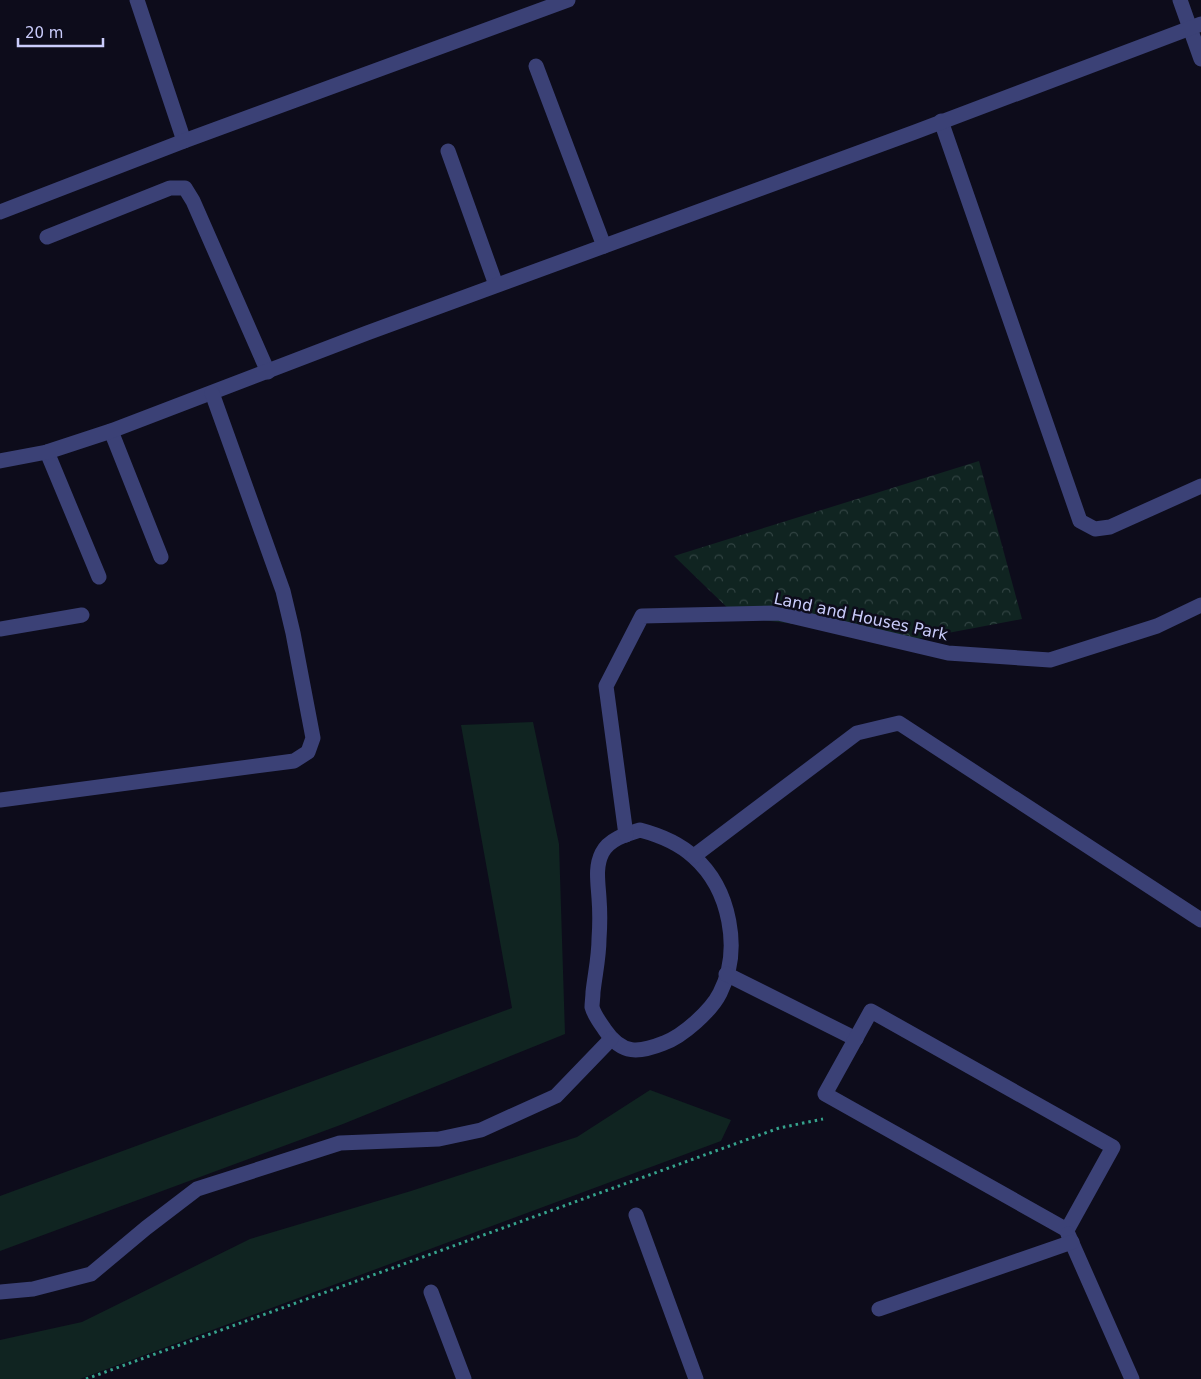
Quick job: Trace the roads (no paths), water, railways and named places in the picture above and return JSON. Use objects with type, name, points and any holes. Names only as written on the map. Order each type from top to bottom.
[{"type":"street","points":[[137,0],[184,142]]},
{"type":"street","points":[[0,212],[568,0]]},
{"type":"street","points":[[1180,0],[1195,26],[1201,59]]},
{"type":"street","points":[[0,461],[47,452],[111,431],[268,372],[367,332],[1195,26]]},
{"type":"street","points":[[536,66],[604,246]]},
{"type":"street","points":[[941,121],[1080,521],[1095,529],[1110,527],[1201,486]]},
{"type":"street","points":[[448,151],[496,285]]},
{"type":"street","points":[[47,238],[170,188],[185,188],[193,201],[268,372]]},
{"type":"street","points":[[0,800],[294,761],[308,752],[313,738],[283,591],[212,393]]},
{"type":"street","points":[[111,431],[161,557]]},
{"type":"street","points":[[47,452],[99,577]]},
{"type":"street","name":"Land and Houses Park","points":[[626,834],[606,686],[642,616],[778,613],[948,653],[1050,660],[1157,626],[1201,605]]},
{"type":"street","points":[[0,629],[82,615]]},
{"type":"street","points":[[694,856],[857,733],[899,724],[1201,920]]},
{"type":"street","points":[[640,830],[656,835],[694,856],[719,890],[729,919],[730,963],[720,994],[704,1015],[685,1031],[668,1042],[645,1050],[630,1050],[611,1039],[592,1007],[599,940],[597,870],[602,852],[613,841],[626,834],[640,830]]},
{"type":"street","points":[[726,974],[856,1039]]},
{"type":"street","points":[[879,1309],[1069,1236],[1113,1148],[871,1011],[825,1094],[1069,1236],[1132,1379]]},
{"type":"street","points":[[0,1292],[33,1289],[91,1274],[197,1189],[340,1144],[439,1139],[481,1130],[556,1096],[611,1039]]},
{"type":"street","points":[[636,1214],[696,1379]]},
{"type":"street","points":[[431,1292],[464,1379]]}]
